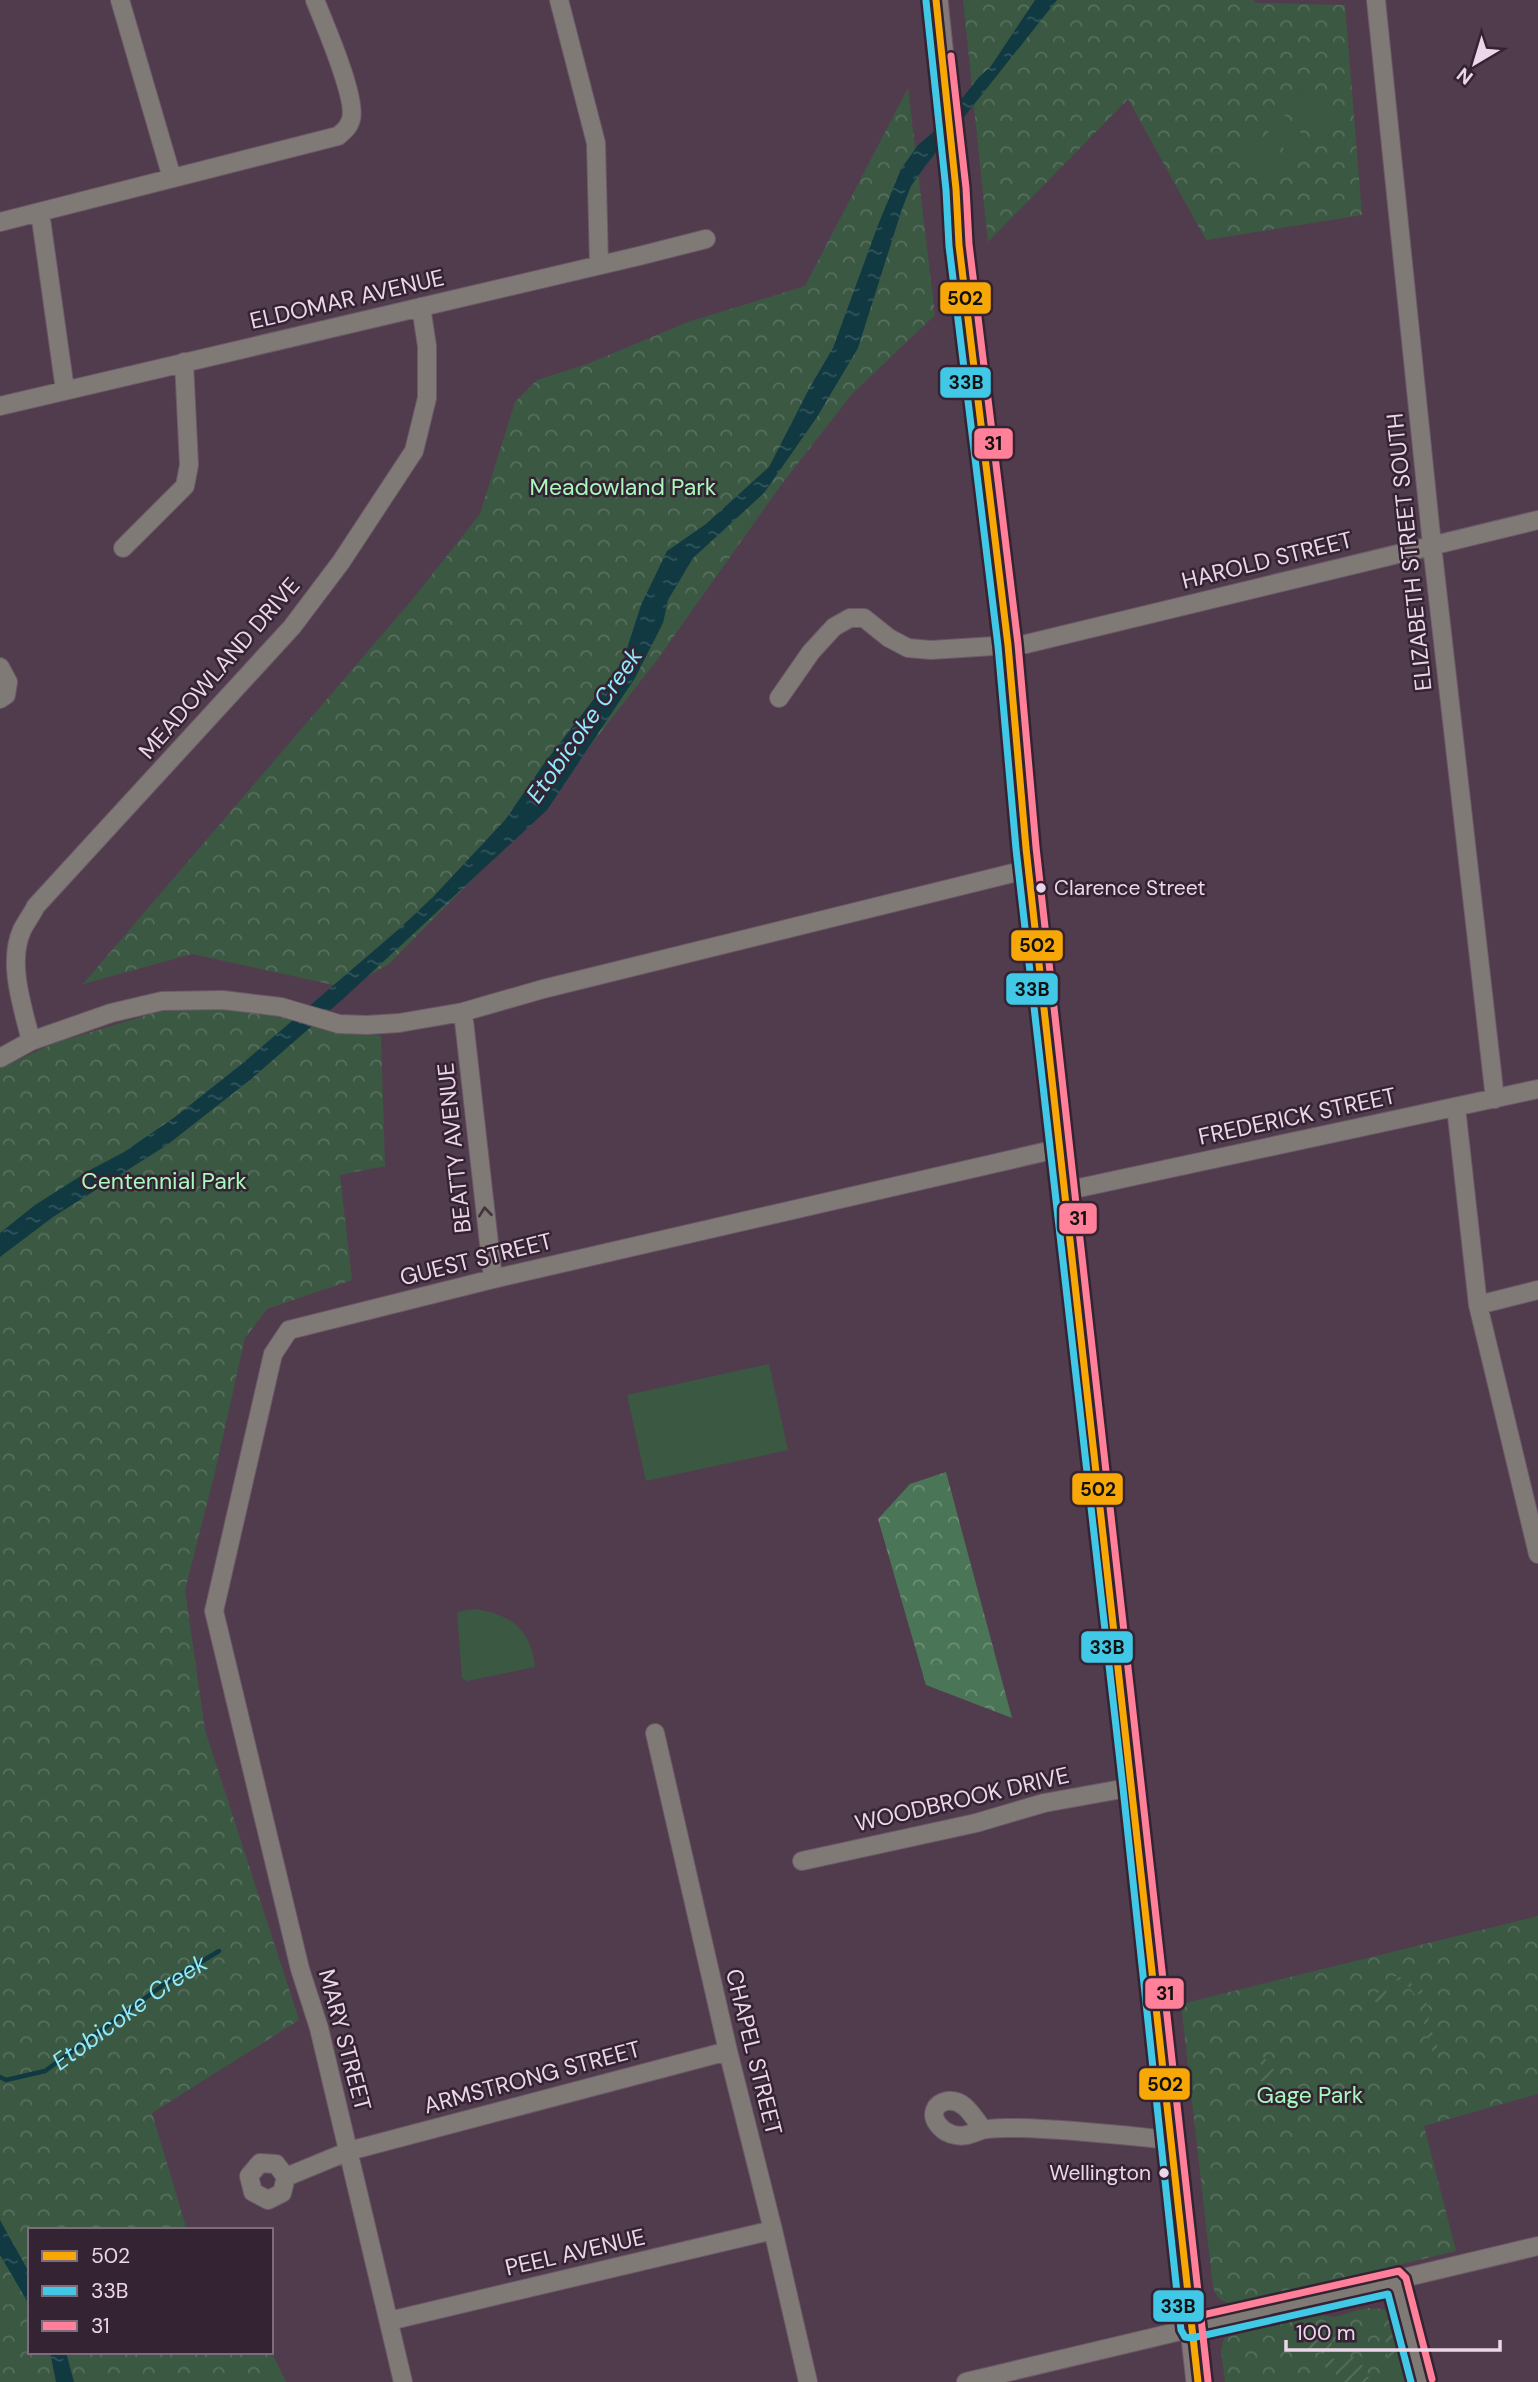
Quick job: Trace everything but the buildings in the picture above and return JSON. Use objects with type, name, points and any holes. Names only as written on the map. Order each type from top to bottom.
[{"type":"main road","points":[[936,0],[956,188],[959,245],[1008,645],[1065,1191],[1198,2382]]},
{"type":"street","points":[[120,0],[172,178]]},
{"type":"street","points":[[0,222],[338,136],[351,120],[352,109],[339,60],[315,0]]},
{"type":"street","points":[[559,0],[596,144],[599,264]]},
{"type":"street","name":"ELIZABETH STREET SOUTH","points":[[1376,0],[1432,545],[1495,1099]]},
{"type":"street","points":[[40,212],[65,390]]},
{"type":"street","name":"ELDOMAR AVENUE","points":[[0,406],[706,239]]},
{"type":"street","name":"MEADOWLAND DRIVE","points":[[31,1041],[17,979],[17,951],[21,932],[36,906],[292,627],[341,562],[414,451],[427,398],[427,346],[421,307]]},
{"type":"street","points":[[123,548],[185,486],[189,465],[184,362]]},
{"type":"street","name":"HAROLD STREET","points":[[779,698],[811,652],[834,627],[850,618],[864,618],[889,638],[908,648],[931,650],[1032,642],[1538,520]]},
{"type":"street","points":[[0,667],[8,682],[6,695],[0,699]]},
{"type":"street","points":[[0,1058],[31,1041],[111,1013],[162,1001],[223,1000],[281,1007],[339,1024],[399,1023],[463,1012],[543,989],[1030,869]]},
{"type":"street","name":"BEATTY AVENUE","points":[[463,1012],[493,1279]]},
{"type":"street","name":"FREDERICK STREET","points":[[1065,1191],[1538,1089]]},
{"type":"street","points":[[1456,1107],[1478,1305],[1538,1554]]},
{"type":"street","name":"GUEST STREET","points":[[239,1711],[214,1611],[272,1354],[289,1330],[493,1279],[1061,1148]]},
{"type":"street","points":[[1478,1305],[1538,1290]]},
{"type":"street","name":"MARY STREET","points":[[239,1711],[300,1969],[319,2028],[404,2382]]},
{"type":"street","name":"CHAPEL STREET","points":[[655,1733],[808,2382]]},
{"type":"street","name":"WOODBROOK DRIVE","points":[[802,1861],[976,1823],[1044,1803],[1133,1787]]},
{"type":"street","name":"ARMSTRONG STREET","points":[[286,2177],[349,2151],[728,2051]]},
{"type":"street","points":[[983,2129],[1019,2128],[1170,2140]]},
{"type":"street","name":"PEEL AVENUE","points":[[389,2321],[773,2230]]},
{"type":"street","points":[[966,2382],[1538,2246]]},
{"type":"street","points":[[1396,2281],[1422,2382]]},
{"type":"green space","points":[[963,0],[1254,0],[1256,3],[1345,5],[1362,215],[1206,240],[1128,99],[988,242]]},
{"type":"green space","name":"Meadowland Park","points":[[908,88],[935,315],[852,394],[781,485],[657,660],[537,814],[389,964],[347,988],[192,954],[83,984],[411,601],[480,514],[515,402],[537,380],[587,364],[688,322],[805,286]]},
{"type":"green space","points":[[1302,88],[1337,126],[1320,142],[1285,104]]},
{"type":"green space","points":[[1279,109],[1314,147],[1297,163],[1262,125]]},
{"type":"green space","points":[[1256,131],[1291,168],[1274,184],[1239,146]]},
{"type":"green space","name":"Centennial Park","points":[[180,1005],[251,1007],[327,1028],[381,1036],[385,1166],[340,1175],[352,1280],[267,1309],[245,1338],[185,1590],[205,1730],[299,2020],[152,2113],[186,2228],[28,2228],[28,2354],[272,2354],[286,2382],[0,2382],[0,1068],[55,1043]]},
{"type":"green space","points":[[769,1364],[788,1450],[646,1481],[627,1395]]},
{"type":"green space","points":[[946,1472],[1012,1718],[926,1685],[878,1519],[910,1484]]},
{"type":"green space","points":[[476,1609],[500,1615],[518,1626],[529,1643],[535,1667],[467,1681],[462,1678],[457,1612]]},
{"type":"green space","name":"Gage Park","points":[[1538,1916],[1538,2094],[1424,2126],[1456,2251],[1242,2303],[1228,2303],[1220,2299],[1213,2287],[1181,2004]]},
{"type":"green space","points":[[1394,1976],[1407,1978],[1415,1988],[1422,1989],[1430,2014],[1428,2021],[1438,2048],[1436,2053],[1433,2053],[1422,2018],[1425,2016],[1417,1992],[1414,1994],[1405,1983],[1398,1980],[1390,1983],[1385,1998],[1371,2002]]},
{"type":"green space","points":[[1263,2057],[1273,2067],[1274,2072],[1265,2081],[1258,2081],[1262,2066],[1259,2060]]},
{"type":"green space","points":[[1366,2308],[1383,2309],[1390,2313],[1407,2382],[1225,2382],[1221,2350],[1224,2338],[1315,2314],[1334,2317]]},
{"type":"green space","points":[[1385,2314],[1388,2316],[1399,2362],[1388,2362],[1383,2317]]},
{"type":"green space","points":[[1331,2338],[1333,2359],[1361,2356],[1364,2377],[1370,2377],[1371,2382],[1337,2382],[1336,2373],[1326,2374],[1324,2352],[1307,2354],[1305,2341]]},
{"type":"water","points":[[1035,0],[1057,0],[911,186],[858,348],[817,417],[764,493],[693,558],[668,600],[663,623],[635,678],[547,810],[343,999],[250,1080],[167,1145],[53,1217],[0,1257],[0,1233],[35,1205],[124,1152],[175,1117],[243,1063],[399,929],[505,820],[543,765],[623,661],[641,605],[667,551],[706,524],[769,467],[833,348],[901,169],[918,145],[939,127],[991,66]]},
{"type":"water","points":[[0,2220],[28,2270],[28,2303],[0,2255]]},
{"type":"water","points":[[50,2354],[67,2354],[74,2382],[56,2382]]},
{"type":"waterway","name":"Etobicoke Creek","points":[[0,2077],[6,2080],[45,2071],[166,1983],[219,1951]]},
{"type":"transit line","name":"502","points":[[936,0],[956,189],[959,245],[1008,645],[1026,848],[1198,2382]]},
{"type":"transit line","name":"33B","points":[[926,1],[946,190],[949,246],[998,646],[1016,849],[1123,1788],[1181,2330],[1185,2337],[1192,2338],[1388,2294],[1411,2382]]},
{"type":"transit line","name":"31","points":[[951,56],[966,188],[969,244],[1018,644],[1036,847],[1208,2381]]},
{"type":"transit line","name":"31","points":[[1189,2318],[1399,2271],[1406,2278],[1432,2379]]},
{"type":"place","name":"Clarence Street","points":[[1041,888]]},
{"type":"place","name":"Wellington","points":[[1164,2173]]}]
